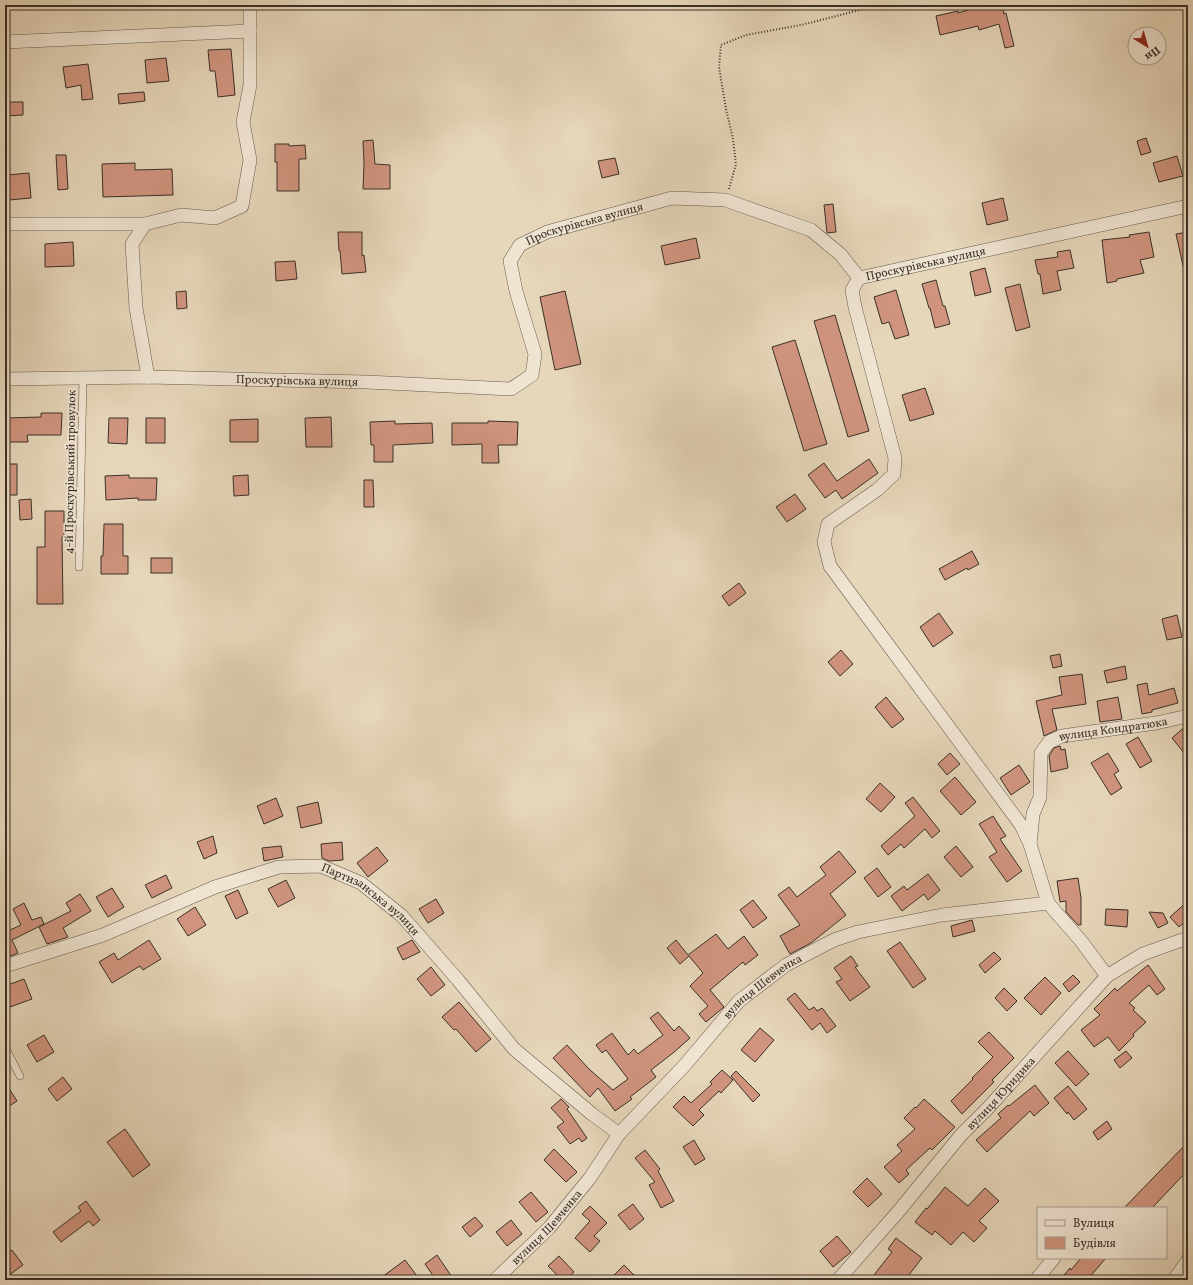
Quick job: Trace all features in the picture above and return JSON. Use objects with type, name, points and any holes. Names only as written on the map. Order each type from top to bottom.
[{"type":"street","points":[[5,224],[145,224],[181,215],[215,218],[242,206],[250,160],[243,122],[250,85],[250,5]]},
{"type":"street","points":[[5,42],[250,31]]},
{"type":"street","name":"Проскурівська вулиця","points":[[5,380],[148,377],[367,382],[511,389],[532,375],[535,354],[516,291],[510,262],[520,245],[547,232],[672,198],[725,200],[811,230],[841,255],[859,278],[1188,206]]},
{"type":"street","points":[[145,224],[132,244],[136,308],[148,377]]},
{"type":"street","points":[[859,278],[852,290],[855,307],[895,458],[894,474],[877,490],[828,524],[824,542],[830,566],[1021,825],[1030,844],[1048,903],[1081,941],[1107,976]]},
{"type":"street","name":"вулиця Кондратюка","points":[[1030,844],[1033,814],[1040,797],[1041,753],[1049,742],[1062,736],[1156,723],[1188,716]]},
{"type":"street","name":"Партизанська вулиця","points":[[5,966],[103,935],[215,887],[279,867],[321,866],[362,883],[402,916],[458,980],[514,1049],[592,1114],[619,1134]]},
{"type":"street","name":"вулиця Шевченка","points":[[495,1280],[549,1228],[590,1178],[619,1134],[684,1066],[739,1001],[786,965],[827,943],[858,932],[942,916],[1048,903]]},
{"type":"street","name":"вулиця Юридика","points":[[838,1280],[898,1212],[961,1135],[1045,1046],[1107,976],[1143,954],[1182,940],[1188,940]]},
{"type":"street","points":[[1036,1280],[1053,1259]]},
{"type":"street","points":[[1174,1280],[1188,1260]]},
{"type":"lane","name":"4-й Проскурівський провулок","points":[[79,567],[83,379]]},
{"type":"lane","points":[[5,1047],[20,1076]]},
{"type":"path","points":[[725,200],[736,164],[733,139],[719,68],[721,45],[746,35],[801,24],[880,5]]},
{"type":"building","points":[[985,5],[1002,5],[1004,14],[1006,13],[1014,46],[1005,48],[999,24],[979,30],[978,26],[940,35],[936,16],[958,11],[958,13]]},
{"type":"building","points":[[231,49],[235,95],[218,97],[215,71],[210,71],[208,50]]},
{"type":"building","points":[[166,58],[169,81],[147,83],[145,60]]},
{"type":"building","points":[[88,64],[93,99],[82,100],[81,85],[66,88],[63,67]]},
{"type":"building","points":[[144,92],[145,101],[119,104],[118,94]]},
{"type":"building","points":[[5,102],[23,102],[23,115],[5,116]]},
{"type":"building","points":[[1146,138],[1151,152],[1141,155],[1137,141]]},
{"type":"building","points":[[373,140],[375,164],[390,165],[390,189],[363,189],[363,141]]},
{"type":"building","points":[[275,144],[289,144],[289,146],[305,145],[306,159],[299,159],[299,191],[277,191],[277,162],[275,162]]},
{"type":"building","points":[[56,155],[66,155],[68,189],[58,190]]},
{"type":"building","points":[[1177,156],[1183,176],[1159,182],[1153,163]]},
{"type":"building","points":[[615,158],[619,174],[602,178],[598,161]]},
{"type":"building","points":[[135,163],[135,170],[172,169],[173,195],[103,197],[102,164]]},
{"type":"building","points":[[29,173],[31,198],[9,200],[7,175]]},
{"type":"building","points":[[1003,198],[1008,220],[987,225],[982,203]]},
{"type":"building","points":[[833,204],[836,232],[827,233],[824,205]]},
{"type":"building","points":[[338,232],[362,232],[362,256],[364,255],[366,272],[342,274]]},
{"type":"building","points":[[1149,232],[1154,257],[1140,260],[1144,273],[1117,279],[1117,281],[1107,283],[1102,240],[1130,237],[1129,235]]},
{"type":"building","points":[[1188,232],[1188,270],[1184,270],[1176,234]]},
{"type":"building","points":[[696,238],[700,258],[665,265],[661,246]]},
{"type":"building","points":[[73,242],[74,266],[45,267],[45,244]]},
{"type":"building","points":[[1070,250],[1074,268],[1057,271],[1061,290],[1043,294],[1040,274],[1038,274],[1035,260],[1058,257],[1057,252]]},
{"type":"building","points":[[295,261],[297,279],[276,281],[275,262]]},
{"type":"building","points":[[985,268],[991,292],[975,296],[970,272]]},
{"type":"building","points":[[936,280],[943,306],[945,306],[950,324],[935,328],[922,284]]},
{"type":"building","points":[[1020,284],[1030,327],[1016,331],[1005,288]]},
{"type":"building","points":[[896,290],[909,335],[895,339],[889,322],[882,324],[874,297]]},
{"type":"building","points":[[186,291],[187,308],[177,309],[176,292]]},
{"type":"building","points":[[565,291],[581,364],[555,370],[540,297]]},
{"type":"building","points":[[835,315],[869,431],[848,437],[814,321]]},
{"type":"building","points":[[795,340],[827,444],[804,451],[772,347]]},
{"type":"building","points":[[925,388],[934,414],[910,421],[902,395]]},
{"type":"building","points":[[41,413],[62,413],[61,435],[27,435],[28,442],[5,442],[5,418],[41,417]]},
{"type":"building","points":[[331,417],[332,447],[306,447],[305,418]]},
{"type":"building","points":[[109,418],[128,418],[127,444],[108,443]]},
{"type":"building","points":[[146,418],[165,418],[165,443],[146,443]]},
{"type":"building","points":[[258,419],[258,442],[230,442],[230,420]]},
{"type":"building","points":[[395,421],[395,424],[432,423],[433,443],[393,445],[393,462],[374,462],[374,445],[371,445],[370,422]]},
{"type":"building","points":[[488,421],[518,422],[517,445],[498,445],[499,463],[482,463],[482,444],[452,445],[452,423],[488,423]]},
{"type":"building","points":[[869,459],[878,473],[842,499],[836,490],[825,498],[808,475],[824,463],[837,481]]},
{"type":"building","points":[[5,464],[17,464],[17,495],[5,495]]},
{"type":"building","points":[[129,475],[129,478],[157,478],[156,500],[138,500],[138,498],[106,500],[105,476]]},
{"type":"building","points":[[248,475],[249,495],[234,496],[233,476]]},
{"type":"building","points":[[364,480],[373,480],[374,507],[364,507]]},
{"type":"building","points":[[795,494],[806,509],[787,522],[776,507]]},
{"type":"building","points":[[31,499],[32,519],[20,520],[19,500]]},
{"type":"building","points":[[45,511],[64,511],[64,537],[62,537],[63,604],[37,604],[37,547],[45,547]]},
{"type":"building","points":[[104,524],[123,524],[123,556],[128,556],[128,574],[101,574]]},
{"type":"building","points":[[972,551],[979,564],[968,570],[967,568],[945,580],[939,569]]},
{"type":"building","points":[[151,558],[172,558],[172,573],[151,573]]},
{"type":"building","points":[[739,583],[746,593],[729,606],[722,596]]},
{"type":"building","points":[[939,613],[953,633],[933,647],[920,627]]},
{"type":"building","points":[[1177,615],[1182,637],[1167,640],[1162,619]]},
{"type":"building","points":[[841,650],[853,664],[840,676],[828,662]]},
{"type":"building","points":[[1060,654],[1062,666],[1053,668],[1050,656]]},
{"type":"building","points":[[1125,666],[1127,679],[1107,683],[1104,671]]},
{"type":"building","points":[[1082,674],[1086,704],[1052,709],[1057,730],[1044,736],[1036,701],[1062,695],[1059,677]]},
{"type":"building","points":[[1147,683],[1149,695],[1174,688],[1178,703],[1142,714],[1137,685]]},
{"type":"building","points":[[886,697],[904,719],[892,728],[875,707]]},
{"type":"building","points":[[1118,697],[1122,719],[1100,722],[1097,701]]},
{"type":"building","points":[[1188,724],[1188,758],[1172,738]]},
{"type":"building","points":[[1138,737],[1152,761],[1140,768],[1126,744]]},
{"type":"building","points":[[1060,746],[1061,750],[1065,749],[1068,768],[1051,772],[1049,756],[1054,748]]},
{"type":"building","points":[[950,753],[960,764],[947,775],[938,764]]},
{"type":"building","points":[[1108,753],[1119,771],[1114,774],[1122,788],[1111,795],[1091,763]]},
{"type":"building","points":[[1019,765],[1030,782],[1011,795],[1000,778]]},
{"type":"building","points":[[955,777],[976,802],[961,815],[940,791]]},
{"type":"building","points":[[880,783],[895,797],[881,812],[866,799]]},
{"type":"building","points":[[913,797],[940,831],[932,838],[925,829],[904,848],[901,844],[888,855],[881,846],[915,816],[905,803]]},
{"type":"building","points":[[276,798],[283,816],[264,824],[257,806]]},
{"type":"building","points":[[318,802],[322,823],[301,828],[297,807]]},
{"type":"building","points":[[993,816],[1006,836],[1000,839],[1022,871],[1007,882],[989,857],[997,852],[979,824]]},
{"type":"building","points":[[213,836],[217,853],[204,859],[197,842]]},
{"type":"building","points":[[342,842],[343,860],[329,861],[322,858],[321,844]]},
{"type":"building","points":[[281,846],[283,857],[264,861],[262,848]]},
{"type":"building","points":[[956,846],[973,867],[961,877],[944,857]]},
{"type":"building","points":[[377,847],[388,861],[368,877],[357,863]]},
{"type":"building","points":[[839,851],[856,872],[830,894],[846,915],[811,943],[790,954],[780,936],[800,925],[778,895],[789,887],[797,897],[826,875],[820,867]]},
{"type":"building","points":[[877,868],[891,887],[878,897],[864,878]]},
{"type":"building","points":[[928,874],[940,890],[928,900],[924,894],[902,911],[891,896],[904,886],[907,890]]},
{"type":"building","points":[[166,875],[172,888],[152,898],[145,885]]},
{"type":"building","points":[[1078,878],[1081,898],[1081,925],[1078,925],[1066,912],[1066,901],[1060,902],[1057,881]]},
{"type":"building","points":[[286,880],[295,898],[278,907],[268,889]]},
{"type":"building","points":[[112,888],[124,907],[108,917],[96,897]]},
{"type":"building","points":[[238,890],[248,913],[236,919],[225,896]]},
{"type":"building","points":[[80,894],[91,911],[63,928],[68,937],[47,944],[39,927],[71,911],[66,903]]},
{"type":"building","points":[[436,899],[444,913],[428,923],[419,909]]},
{"type":"building","points":[[753,900],[767,918],[753,928],[740,910]]},
{"type":"building","points":[[1188,901],[1188,919],[1179,927],[1170,917]]},
{"type":"building","points":[[24,903],[32,920],[41,917],[44,924],[12,940],[18,953],[5,958],[5,923],[8,931],[21,925],[13,909]]},
{"type":"building","points":[[195,907],[206,925],[188,936],[177,919]]},
{"type":"building","points":[[1106,909],[1128,910],[1127,927],[1105,925]]},
{"type":"building","points":[[1149,912],[1163,913],[1168,923],[1158,928]]},
{"type":"building","points":[[972,920],[975,931],[953,937],[951,926]]},
{"type":"building","points":[[716,934],[728,949],[744,936],[758,955],[745,965],[743,962],[710,990],[724,1007],[706,1022],[699,1014],[708,1006],[690,986],[703,973],[689,956],[680,964],[667,948],[676,940],[688,955]]},
{"type":"building","points":[[149,940],[161,959],[143,970],[140,966],[112,983],[99,962],[114,953],[118,960]]},
{"type":"building","points":[[412,940],[420,952],[403,960],[397,948]]},
{"type":"building","points":[[900,942],[926,979],[913,988],[887,951]]},
{"type":"building","points":[[994,952],[1001,959],[985,973],[979,965]]},
{"type":"building","points":[[851,956],[858,966],[855,967],[870,987],[850,1001],[836,982],[842,979],[834,968]]},
{"type":"building","points":[[1148,965],[1165,989],[1157,995],[1149,985],[1129,1003],[1135,1008],[1133,1010],[1146,1022],[1133,1034],[1134,1036],[1119,1051],[1108,1037],[1094,1047],[1081,1030],[1100,1015],[1094,1009],[1115,988],[1117,991]]},
{"type":"building","points":[[431,967],[445,985],[431,996],[417,979]]},
{"type":"building","points":[[1073,975],[1080,982],[1069,992],[1063,984]]},
{"type":"building","points":[[1045,977],[1061,993],[1041,1015],[1024,998]]},
{"type":"building","points":[[24,979],[32,999],[10,1007],[5,993],[5,986]]},
{"type":"building","points":[[1004,988],[1017,1001],[1007,1011],[995,998]]},
{"type":"building","points":[[795,993],[809,1010],[814,1007],[817,1011],[822,1008],[836,1026],[827,1033],[820,1023],[812,1030],[787,999]]},
{"type":"building","points":[[459,1002],[491,1039],[476,1052],[456,1029],[454,1030],[442,1017]]},
{"type":"building","points":[[658,1012],[674,1031],[679,1026],[690,1038],[651,1070],[656,1077],[630,1097],[632,1099],[615,1111],[598,1088],[590,1097],[553,1058],[567,1045],[589,1069],[613,1090],[628,1079],[606,1050],[602,1053],[596,1045],[612,1033],[628,1055],[634,1049],[638,1054],[663,1035],[650,1018]]},
{"type":"building","points":[[760,1028],[774,1040],[755,1062],[741,1050]]},
{"type":"building","points":[[989,1032],[1014,1058],[992,1080],[994,1082],[962,1114],[951,1101],[993,1057],[978,1042]]},
{"type":"building","points":[[44,1035],[54,1052],[37,1062],[27,1045]]},
{"type":"building","points":[[1068,1051],[1089,1074],[1076,1086],[1055,1063]]},
{"type":"building","points":[[1126,1051],[1132,1058],[1120,1068],[1114,1060]]},
{"type":"building","points":[[722,1070],[733,1080],[721,1093],[719,1091],[699,1110],[704,1115],[693,1126],[673,1107],[684,1096],[691,1103],[712,1084],[710,1082]]},
{"type":"building","points":[[736,1071],[760,1095],[753,1102],[731,1076]]},
{"type":"building","points":[[63,1077],[72,1089],[57,1101],[48,1089]]},
{"type":"building","points":[[5,1082],[17,1101],[5,1109]]},
{"type":"building","points":[[1035,1085],[1049,1103],[1034,1116],[1030,1111],[987,1152],[976,1140],[1001,1118],[998,1114]]},
{"type":"building","points":[[1068,1086],[1087,1109],[1074,1120],[1054,1098]]},
{"type":"building","points":[[561,1099],[569,1107],[567,1109],[587,1138],[582,1142],[579,1138],[570,1144],[557,1127],[564,1122],[551,1108]]},
{"type":"building","points":[[924,1099],[955,1127],[932,1150],[930,1148],[906,1170],[909,1174],[899,1183],[884,1167],[902,1151],[897,1145],[915,1129],[904,1118]]},
{"type":"building","points":[[1107,1121],[1112,1129],[1098,1140],[1093,1132]]},
{"type":"building","points":[[125,1129],[150,1165],[133,1177],[107,1142]]},
{"type":"building","points":[[694,1140],[705,1159],[695,1165],[683,1147]]},
{"type":"building","points":[[1188,1142],[1188,1170],[1153,1207],[1125,1207]]},
{"type":"building","points":[[554,1149],[577,1172],[566,1182],[544,1160]]},
{"type":"building","points":[[645,1150],[660,1169],[658,1171],[674,1201],[661,1208],[649,1185],[655,1182],[635,1158]]},
{"type":"building","points":[[867,1178],[882,1194],[868,1207],[853,1192]]},
{"type":"building","points":[[945,1187],[968,1206],[985,1188],[999,1201],[979,1221],[987,1228],[974,1242],[963,1232],[951,1245],[935,1231],[932,1235],[915,1222]]},
{"type":"building","points":[[531,1192],[548,1212],[536,1222],[519,1202]]},
{"type":"building","points":[[86,1201],[100,1220],[93,1226],[89,1221],[61,1242],[53,1232],[81,1211],[78,1207]]},
{"type":"building","points":[[633,1204],[644,1219],[630,1230],[618,1215]]},
{"type":"building","points":[[590,1206],[607,1223],[594,1236],[600,1241],[590,1252],[575,1238],[590,1221],[582,1214]]},
{"type":"building","points":[[475,1217],[483,1226],[470,1237],[462,1227]]},
{"type":"building","points":[[511,1220],[522,1234],[507,1246],[496,1232]]},
{"type":"building","points":[[837,1236],[851,1252],[833,1267],[820,1251]]},
{"type":"building","points":[[896,1238],[922,1258],[905,1280],[870,1280],[892,1252],[888,1249]]},
{"type":"building","points":[[12,1250],[23,1265],[5,1278],[5,1255]]},
{"type":"building","points":[[437,1255],[454,1280],[436,1280],[425,1264]]},
{"type":"building","points":[[559,1256],[574,1272],[566,1280],[562,1280],[548,1266]]},
{"type":"building","points":[[1080,1259],[1105,1259],[1087,1280],[1060,1280],[1070,1268],[1071,1270]]},
{"type":"building","points":[[405,1260],[420,1280],[378,1280]]},
{"type":"building","points":[[624,1265],[639,1280],[609,1280]]}]
